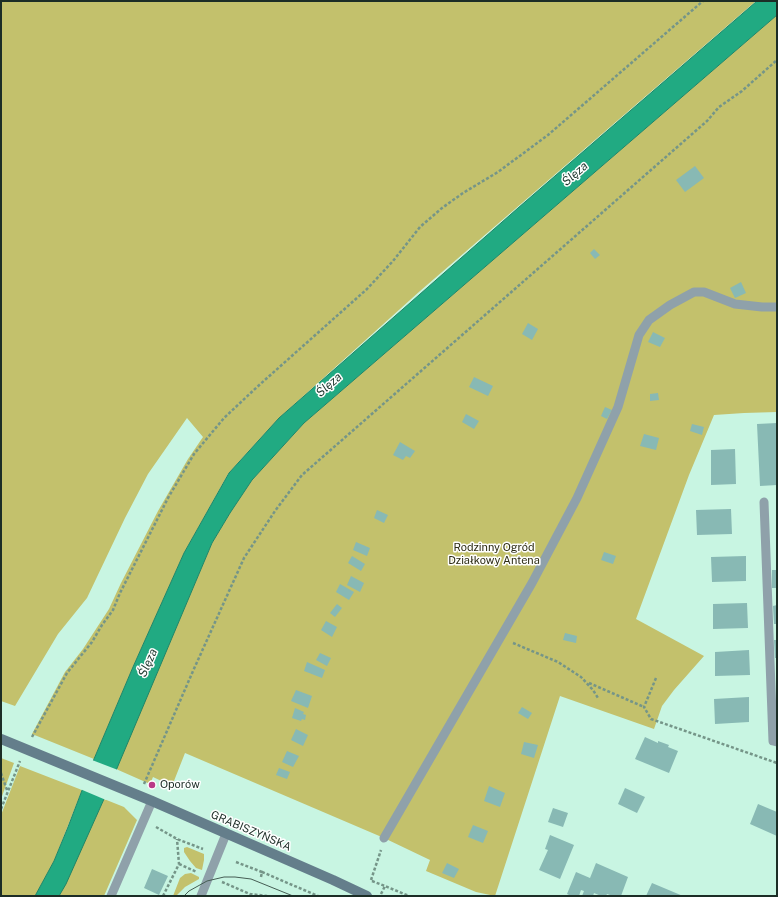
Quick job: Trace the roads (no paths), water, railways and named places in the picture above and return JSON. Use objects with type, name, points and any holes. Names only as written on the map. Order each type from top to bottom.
[{"type":"main road","name":"GRABISZYŃSKA","points":[[1,739],[152,801],[367,896]]},
{"type":"lane","points":[[384,838],[535,577],[577,498],[618,407],[639,335],[649,320],[670,305],[694,292],[704,292],[735,304],[777,307]]},
{"type":"lane","points":[[764,502],[773,741],[777,742]]},
{"type":"lane","points":[[111,896],[152,801]]},
{"type":"lane","points":[[201,896],[226,834]]},
{"type":"water","name":"Ślęza","points":[[757,1],[777,1],[777,15],[304,423],[252,480],[212,543],[104,799],[66,884],[59,896],[35,896],[54,861],[94,759],[184,553],[229,473],[279,418]]},
{"type":"tram line","points":[[184,896],[189,891],[207,881],[224,877],[251,879],[293,896]]},
{"type":"place","name":"Oporów","points":[[152,785]]},
{"type":"park label","name":"Rodzinny Ogród Działkowy Antena","points":[[494,554]]}]
